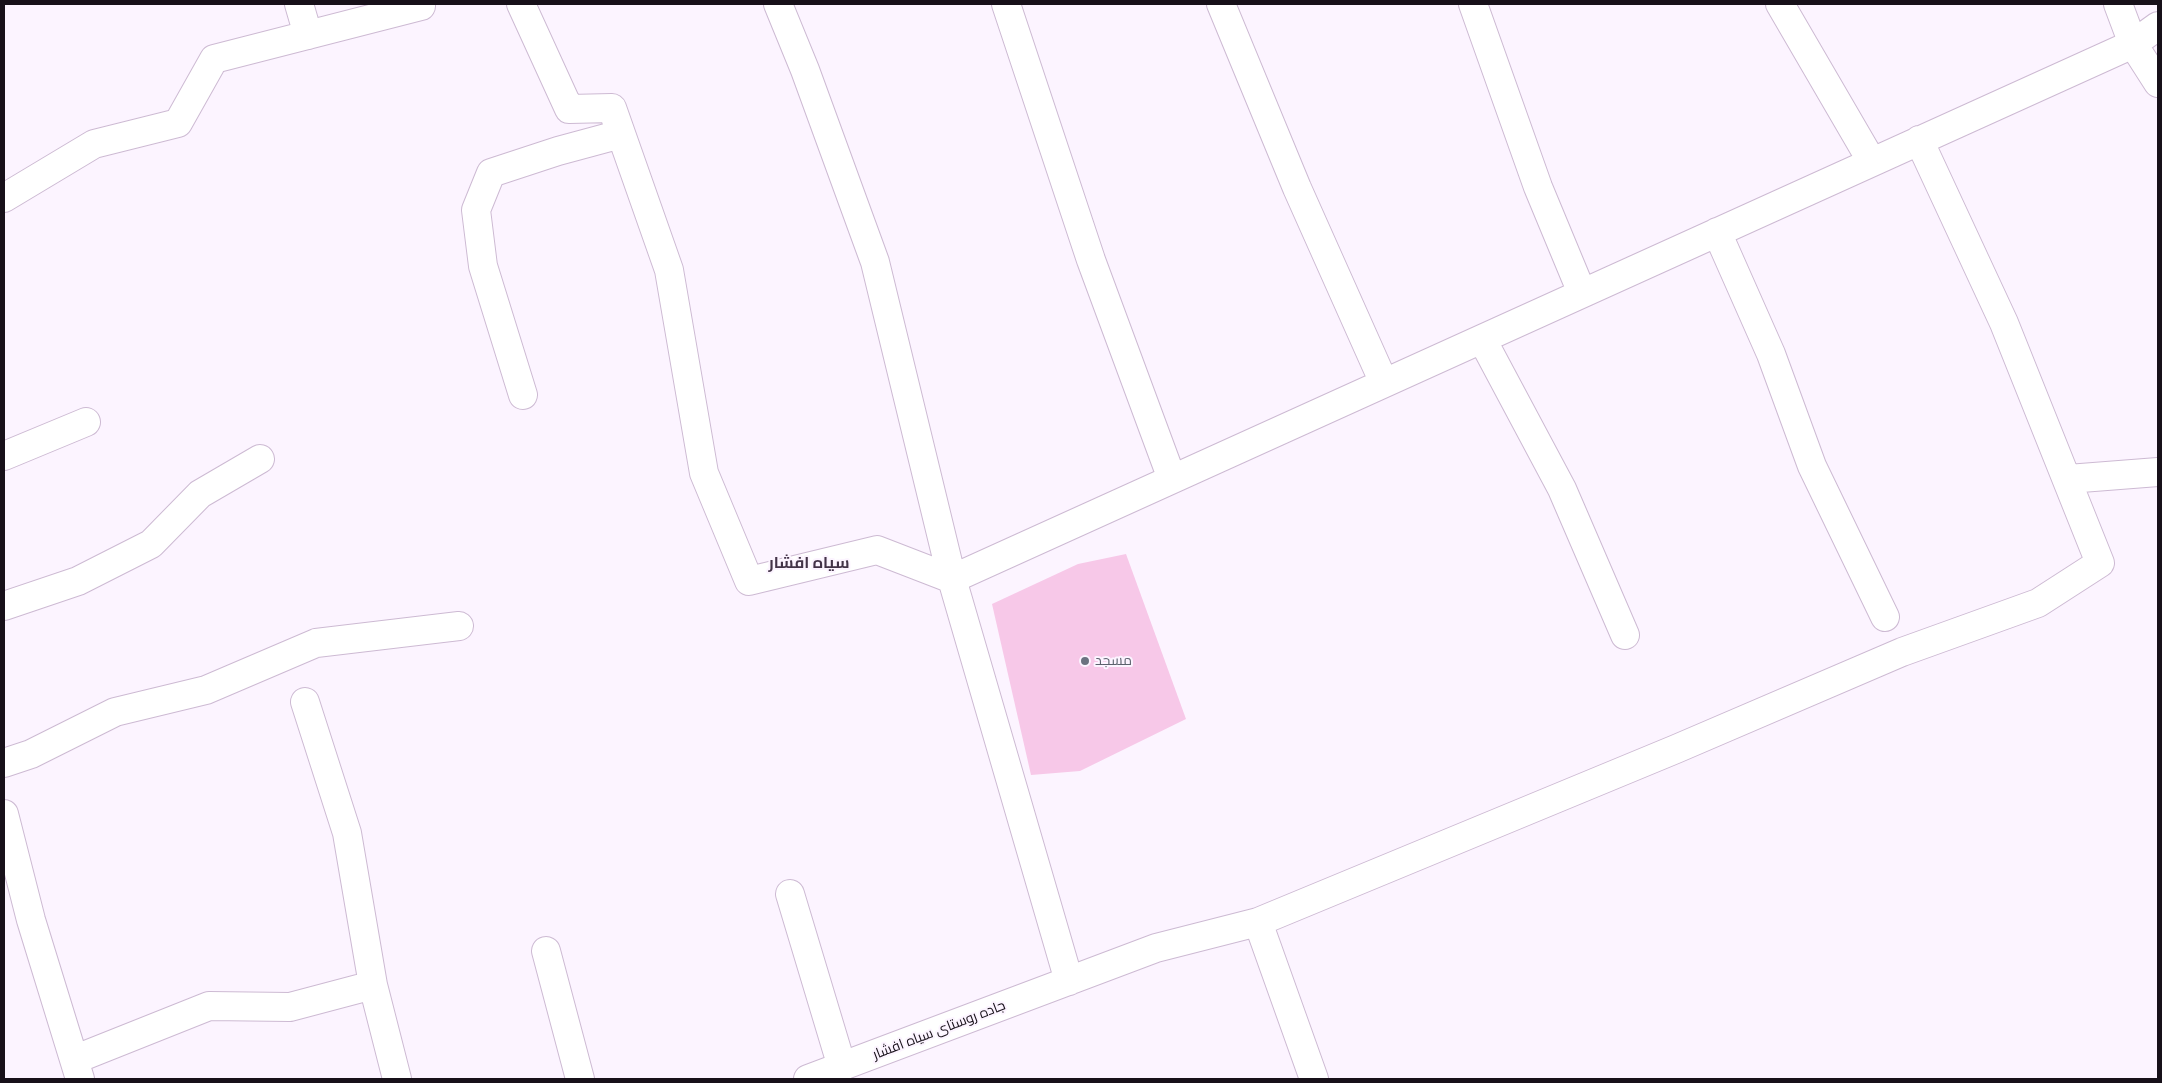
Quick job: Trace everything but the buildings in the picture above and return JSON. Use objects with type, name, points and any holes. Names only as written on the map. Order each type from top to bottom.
[{"type":"street","points":[[299,4],[308,35]]},
{"type":"street","points":[[521,4],[569,109],[612,108],[669,270],[704,473],[749,581],[876,550],[952,579],[2133,44],[2158,26]]},
{"type":"street","points":[[778,4],[805,70],[875,262],[952,579],[1069,980]]},
{"type":"street","points":[[1006,4],[1091,260],[1172,479]]},
{"type":"street","points":[[1222,4],[1297,188],[1384,383]]},
{"type":"street","points":[[1472,4],[1538,187],[1582,293]]},
{"type":"street","points":[[1780,4],[1872,162]]},
{"type":"street","points":[[2118,4],[2133,44],[2158,83]]},
{"type":"street","points":[[4,198],[94,144],[178,123],[214,59],[421,6]]},
{"type":"street","points":[[523,395],[482,266],[476,210],[491,173],[558,151],[622,134]]},
{"type":"street","points":[[1919,140],[2004,323],[2068,479],[2158,472]]},
{"type":"street","points":[[1717,232],[1771,354],[1812,466],[1885,617]]},
{"type":"street","points":[[1482,339],[1562,489],[1625,635]]},
{"type":"street","points":[[4,456],[86,422]]},
{"type":"street","points":[[4,606],[78,581],[151,544],[200,494],[260,459]]},
{"type":"street","name":"جاده روستای سیاه افشار","points":[[808,1079],[1156,948],[1258,922],[1676,749],[1902,652],[2038,603],[2100,563],[2068,479]]},
{"type":"street","points":[[4,762],[31,754],[115,712],[206,690],[316,643],[459,626]]},
{"type":"street","points":[[305,702],[347,833],[373,985],[398,1079]]},
{"type":"street","points":[[4,814],[31,920],[78,1069],[210,1006],[290,1007],[373,985]]},
{"type":"street","points":[[790,894],[842,1066]]},
{"type":"street","points":[[1258,922],[1314,1079]]},
{"type":"street","points":[[546,951],[580,1079]]},
{"type":"place","name":"مسجد","points":[[1085,661]]},
{"type":"district","name":"سیاه افشار","points":[[809,563]]}]
